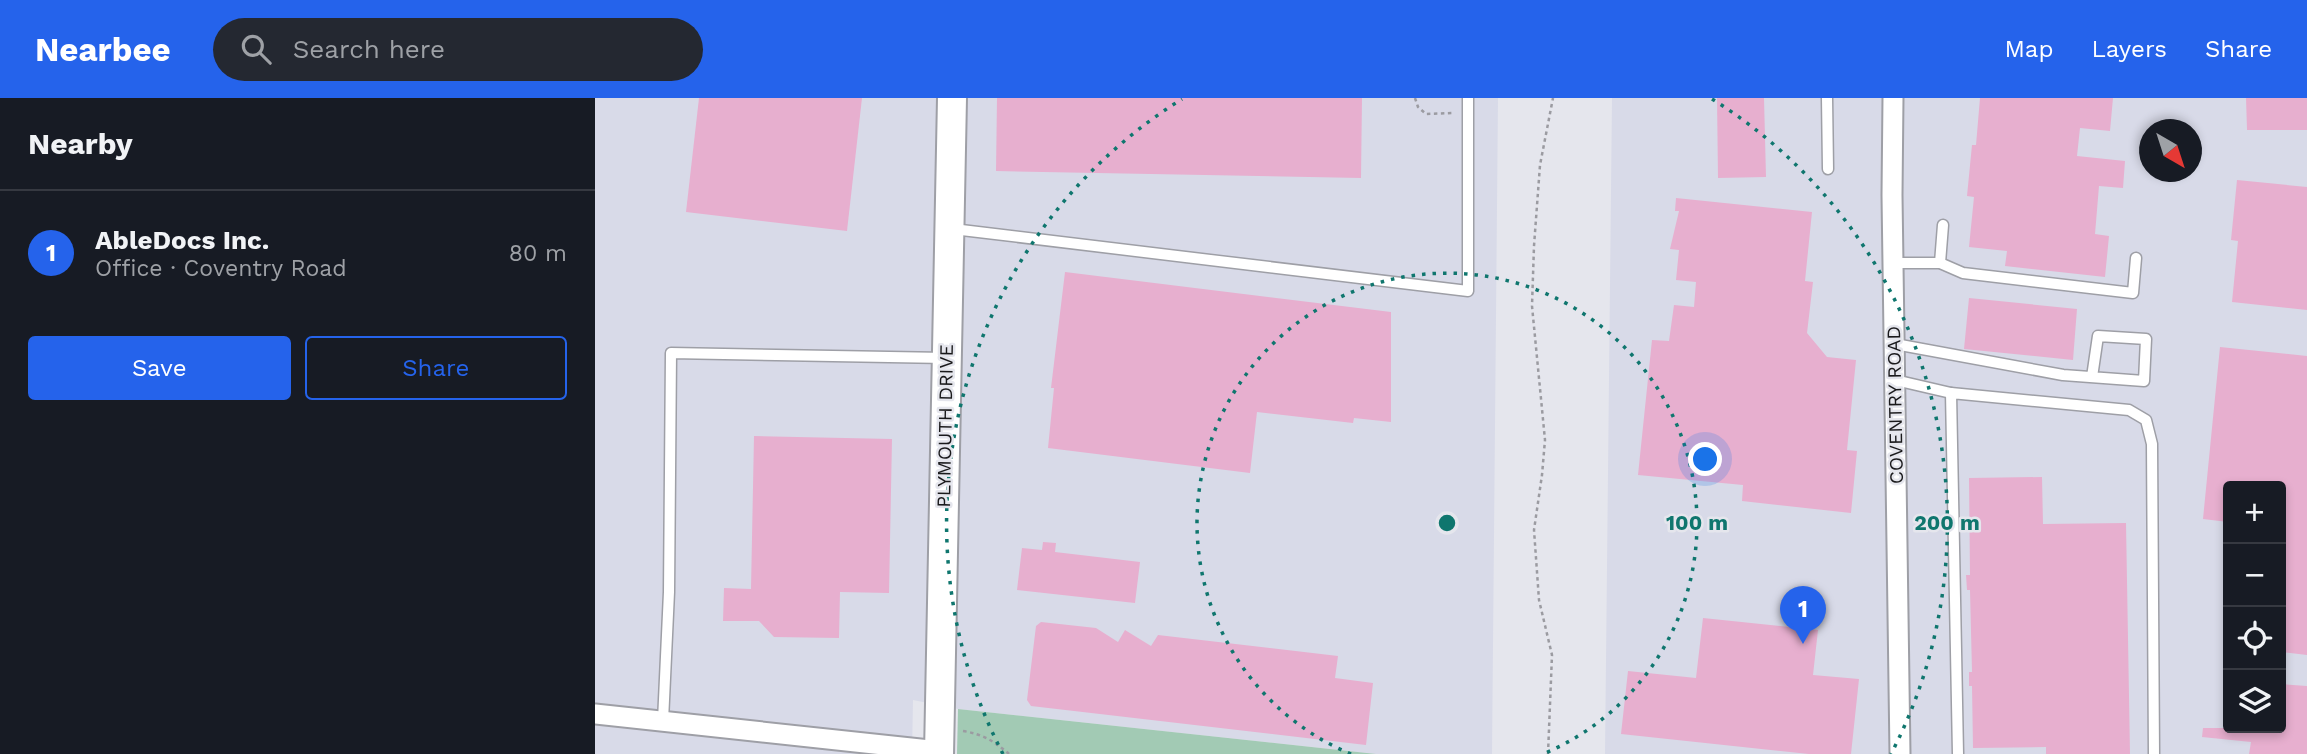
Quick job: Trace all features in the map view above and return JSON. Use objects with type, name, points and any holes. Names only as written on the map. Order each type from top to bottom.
[{"type":"street","name":"PLYMOUTH DRIVE","points":[[939,745],[952,98]]},
{"type":"street","name":"COVENTRY ROAD","points":[[1892,98],[1900,754]]},
{"type":"street","points":[[595,714],[939,745]]},
{"type":"lane","points":[[949,229],[1468,291],[1468,98]]},
{"type":"lane","points":[[1827,98],[1828,169]]},
{"type":"lane","points":[[1940,263],[1943,225]]},
{"type":"lane","points":[[1892,263],[1940,263],[1963,273],[2133,293],[2136,258]]},
{"type":"lane","points":[[1895,344],[2063,375],[2144,381],[2145,339],[2098,336],[2092,377]]},
{"type":"lane","points":[[663,721],[669,592],[671,354],[947,358]]},
{"type":"lane","points":[[1895,380],[1951,393],[2129,410],[2146,420],[2152,444],[2154,754]]},
{"type":"lane","points":[[1951,393],[1958,754]]},
{"type":"path","points":[[1415,98],[1418,107],[1426,114],[1468,112]]},
{"type":"path","points":[[1548,754],[1552,655],[1539,600],[1534,530],[1545,440],[1532,306],[1540,165],[1553,98]]},
{"type":"path","points":[[939,745],[977,733],[992,740],[1009,754]]},
{"type":"shaded area","points":[[595,98],[1498,98],[1492,754],[1376,754],[958,709],[913,700],[912,754],[595,754]]},
{"type":"shaded area","points":[[1612,98],[2307,98],[2307,754],[1605,754]]},
{"type":"green space","points":[[958,709],[1376,754],[957,754]]},
{"type":"building","points":[[699,98],[862,98],[847,231],[686,212]]},
{"type":"building","points":[[997,98],[1362,98],[1361,178],[996,171]]},
{"type":"building","points":[[1717,98],[1764,98],[1766,177],[1718,178]]},
{"type":"building","points":[[1980,98],[2113,98],[2110,131],[2080,128],[2077,156],[2125,161],[2123,188],[2099,186],[2095,234],[2109,236],[2105,277],[2005,266],[2007,251],[1969,247],[1974,197],[1967,196],[1972,145],[1976,145]]},
{"type":"building","points":[[2246,98],[2307,98],[2307,130],[2247,130]]},
{"type":"building","points":[[2237,180],[2307,187],[2307,310],[2232,302],[2238,241],[2231,240]]},
{"type":"building","points":[[1676,198],[1812,212],[1805,281],[1813,282],[1807,333],[1827,357],[1856,360],[1847,450],[1857,451],[1851,513],[1742,501],[1743,485],[1638,475],[1652,340],[1669,341],[1674,305],[1694,307],[1696,282],[1676,280],[1679,250],[1670,249],[1679,211],[1675,211]]},
{"type":"building","points":[[1065,272],[1391,312],[1391,422],[1354,418],[1353,423],[1257,412],[1250,473],[1048,448],[1054,388],[1051,388]]},
{"type":"building","points":[[1969,298],[2077,309],[2073,360],[1964,349]]},
{"type":"building","points":[[2220,347],[2307,356],[2307,655],[2286,653],[2286,481],[2223,481],[2223,521],[2203,519]]},
{"type":"building","points":[[754,436],[892,439],[889,593],[840,592],[839,638],[774,637],[759,621],[723,621],[724,588],[751,589]]},
{"type":"building","points":[[2042,477],[2043,524],[2126,523],[2130,754],[2046,754],[2046,747],[1973,748],[1972,686],[1969,686],[1969,672],[1972,672],[1970,590],[1967,590],[1966,575],[1970,575],[1969,478]]},
{"type":"building","points":[[1043,542],[1056,543],[1055,552],[1140,562],[1135,603],[1017,590],[1022,548],[1042,550]]},
{"type":"building","points":[[1703,618],[1818,630],[1813,675],[1859,679],[1851,754],[1809,754],[1621,734],[1628,671],[1696,678]]},
{"type":"building","points":[[1041,622],[1096,628],[1118,642],[1125,630],[1151,646],[1158,635],[1338,656],[1335,678],[1373,683],[1366,745],[1031,706],[1027,700],[1036,626]]},
{"type":"building","points":[[2286,684],[2307,686],[2307,754],[2249,754],[2251,742],[2202,737],[2203,728],[2223,728],[2223,733],[2286,733]]},
{"type":"place","name":"AbleDocs Inc.","points":[[1803,644]]}]
